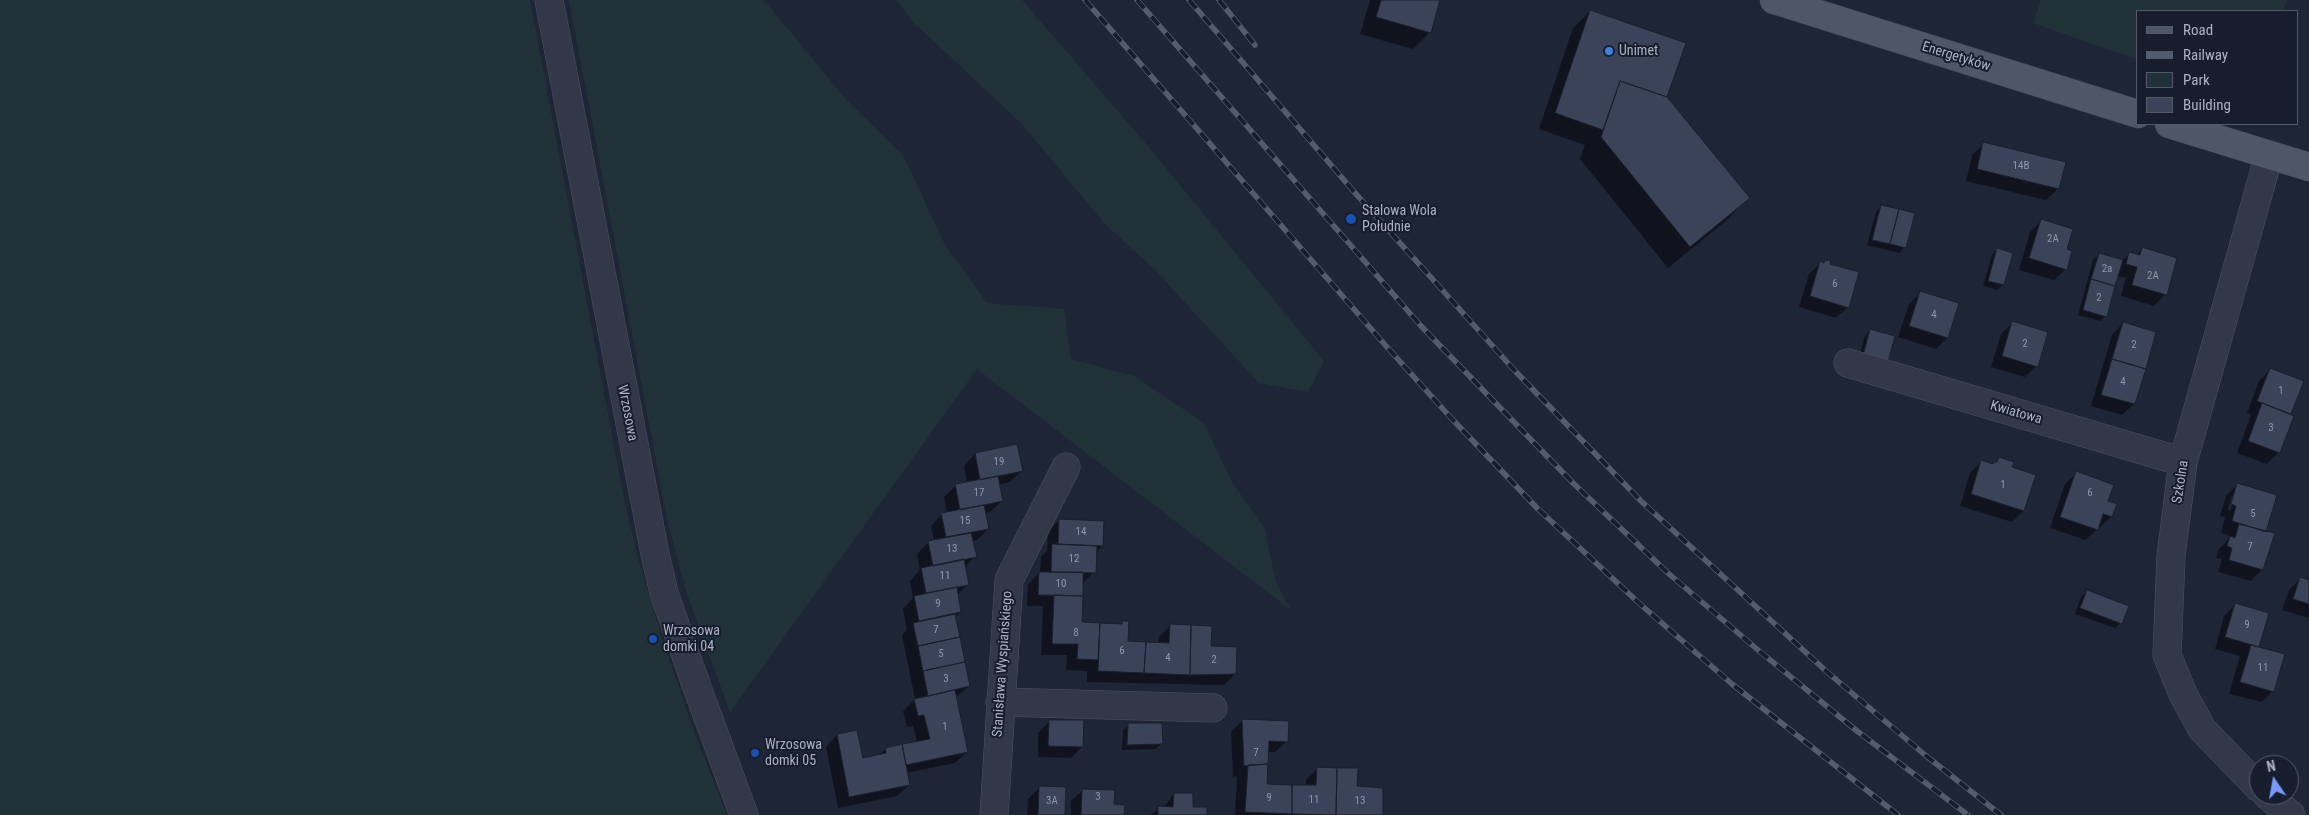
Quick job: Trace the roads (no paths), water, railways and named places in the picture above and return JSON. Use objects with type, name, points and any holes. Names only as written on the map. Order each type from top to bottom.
[{"type":"main road","name":"Energetyków","points":[[1774,0],[2136,113]]},
{"type":"main road","points":[[2172,125],[2309,168]]},
{"type":"street","name":"Wrzosowa","points":[[549,0],[660,573],[698,690],[744,815]]},
{"type":"street","name":"Szkolna","points":[[2249,778],[2202,729],[2183,694],[2166,655],[2171,556],[2183,462],[2269,155]]},
{"type":"street","name":"Kwiatowa","points":[[1848,364],[2183,462]]},
{"type":"street","name":"Stanisława Wyspiańskiego","points":[[994,815],[1009,580],[1066,467]]},
{"type":"street","points":[[1000,702],[1213,708]]},
{"type":"street","points":[[2279,805],[2291,815]]},
{"type":"railway","points":[[1085,0],[1386,346],[1537,508],[1640,604],[1732,684],[1898,815]]},
{"type":"railway","points":[[1137,0],[1421,326],[1573,483],[1668,573],[1758,650],[1857,731],[1968,815]]},
{"type":"railway","points":[[1189,0],[1356,194],[1516,372],[1641,501],[1826,671],[1925,755],[2001,815]]},
{"type":"railway","points":[[1219,0],[1255,45]]},
{"type":"place","name":"Unimet","points":[[1609,51]]},
{"type":"place","name":"Stalowa Wola Południe","points":[[1351,219]]},
{"type":"place","name":"Wrzosowa domki 04","points":[[653,639]]},
{"type":"place","name":"Wrzosowa domki 05","points":[[755,753]]}]
